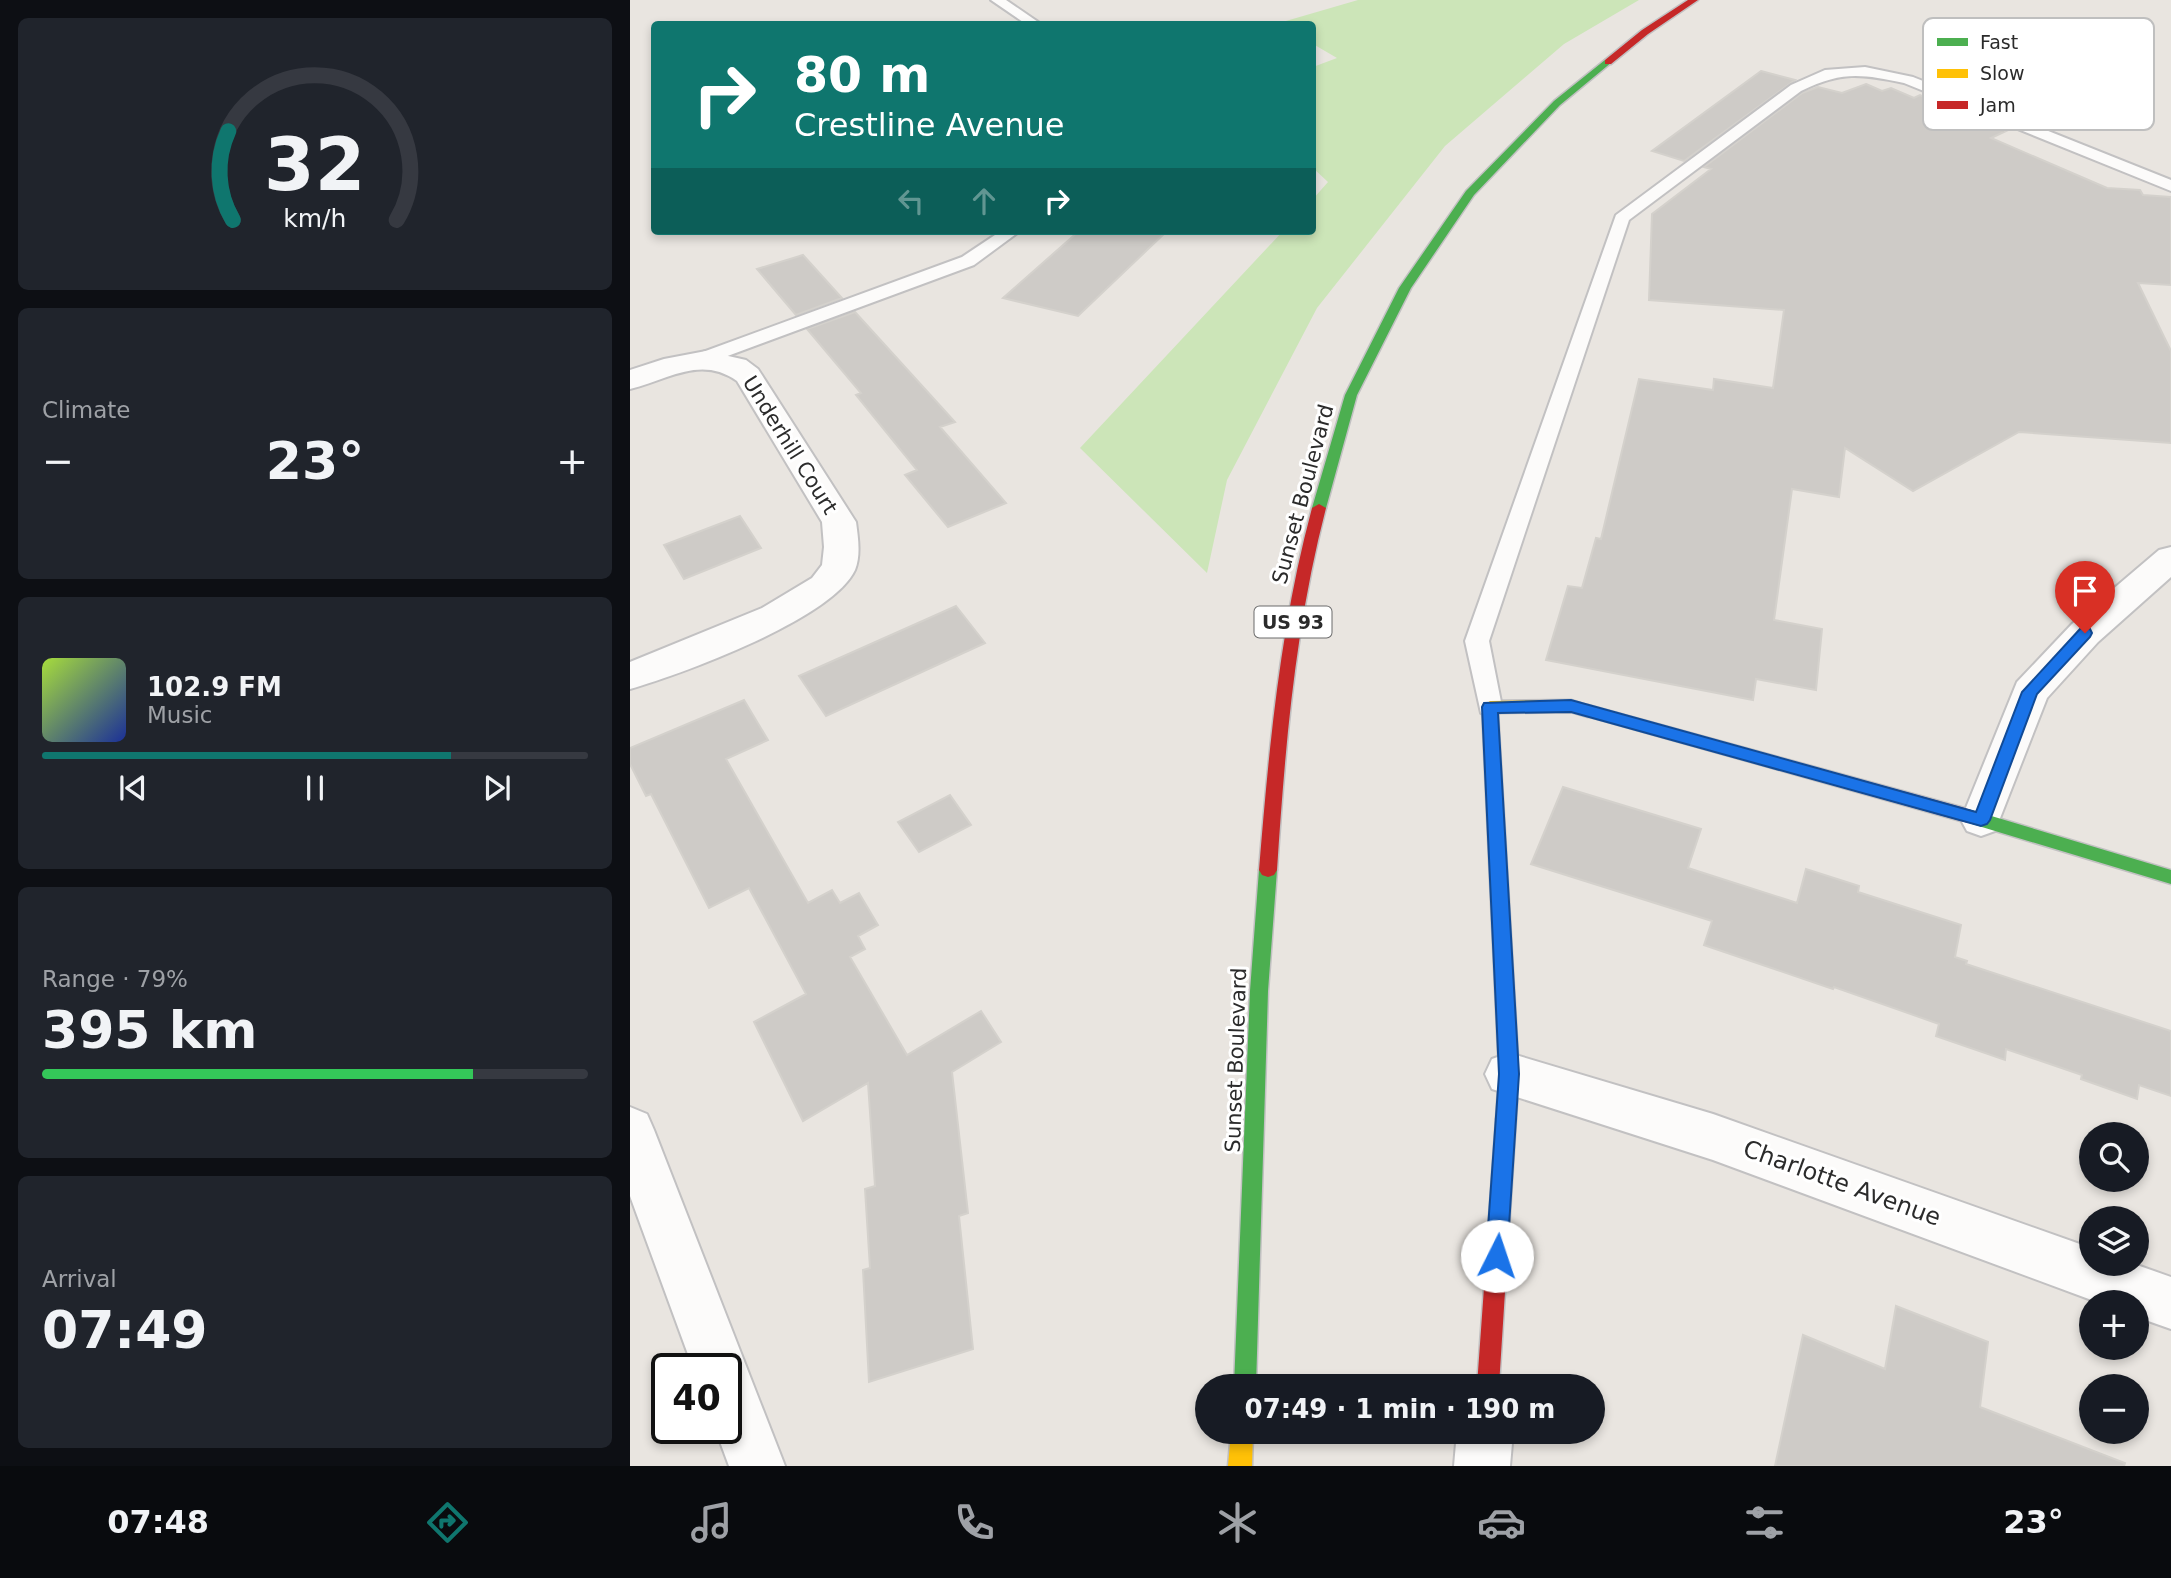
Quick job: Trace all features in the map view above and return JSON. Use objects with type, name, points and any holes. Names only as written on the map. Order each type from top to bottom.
[{"type":"main road","name":"Sunset Boulevard","points":[[1245,1374],[1258,991],[1279,717],[1303,562],[1351,395],[1405,288],[1470,193],[1557,103],[1645,32],[1694,0]]},
{"type":"main road","points":[[1489,1374],[1509,1074],[1490,707],[1571,706],[1981,820],[2171,877]]},
{"type":"main road","points":[[1240,1466],[1241,1444]]},
{"type":"street","name":"Underhill Court","points":[[630,380],[699,360],[724,361],[740,366],[748,374],[839,522],[842,544],[836,571],[814,594],[787,610],[630,676]]},
{"type":"street","points":[[1981,820],[2030,692],[2085,633],[2171,558]]},
{"type":"street","name":"Charlotte Avenue","points":[[1509,1074],[1713,1137],[2171,1303]]},
{"type":"street","points":[[630,1130],[714,1353]]},
{"type":"street","points":[[742,1426],[757,1466]]},
{"type":"street","points":[[1482,1466],[1484,1444]]},
{"type":"lane","points":[[997,0],[1029,21]]},
{"type":"lane","points":[[1490,707],[1477,641],[1622,218],[1796,88],[1825,74],[1865,71],[1923,86]]},
{"type":"lane","points":[[2032,130],[2171,186]]},
{"type":"lane","points":[[699,360],[968,261],[1006,235]]},
{"type":"green space","points":[[1358,0],[1639,0],[1564,44],[1445,146],[1317,308],[1227,480],[1207,573],[1080,448],[1279,235],[1316,235],[1316,196],[1328,182],[1316,171],[1316,66],[1337,58],[1316,46],[1316,21],[1286,21]]},
{"type":"building","points":[[1761,71],[1795,80],[1684,161],[1652,151]]},
{"type":"building","points":[[1866,84],[1882,91],[1891,88],[1914,98],[1920,95],[1923,96],[1923,130],[2004,130],[2006,131],[1991,138],[2107,188],[2140,190],[2143,195],[2171,197],[2171,285],[2138,283],[2171,351],[2171,443],[2019,432],[1913,491],[1845,448],[1839,497],[1792,489],[1774,620],[1822,629],[1816,690],[1756,679],[1753,700],[1546,660],[1568,586],[1582,588],[1596,538],[1601,539],[1639,379],[1713,390],[1714,379],[1773,388],[1784,310],[1649,300],[1652,214],[1711,169],[1704,167],[1802,93],[1818,87],[1842,93]]},
{"type":"building","points":[[1074,235],[1163,235],[1078,316],[1003,298]]},
{"type":"building","points":[[803,255],[842,298],[796,315],[757,269]]},
{"type":"building","points":[[855,312],[955,422],[940,427],[1006,503],[948,527],[905,475],[917,470],[856,395],[861,393],[807,329]]},
{"type":"building","points":[[740,516],[761,548],[684,579],[664,545]]},
{"type":"building","points":[[956,606],[985,643],[826,716],[799,676]]},
{"type":"building","points":[[744,700],[768,740],[726,759],[808,903],[832,890],[840,903],[859,893],[878,925],[858,936],[865,949],[850,957],[907,1055],[981,1011],[1001,1042],[952,1072],[968,1213],[959,1216],[973,1349],[869,1382],[863,1270],[870,1268],[865,1189],[875,1186],[868,1083],[803,1121],[754,1022],[806,994],[749,888],[709,908],[651,794],[646,796],[630,764],[630,748]]},
{"type":"building","points":[[1563,787],[1701,829],[1688,868],[1797,903],[1806,869],[1859,886],[1858,892],[1961,925],[1955,957],[1967,961],[1966,964],[2171,1031],[2171,1096],[2139,1085],[2137,1099],[2081,1079],[2082,1075],[2006,1049],[2005,1060],[1936,1036],[1939,1024],[1704,945],[1712,921],[1531,864]]},
{"type":"building","points":[[950,795],[971,825],[919,852],[898,822]]},
{"type":"building","points":[[1896,1306],[1988,1342],[1980,1407],[2125,1463],[2124,1466],[1775,1466],[1803,1335],[1885,1369]]},
{"type":"traffic: fast","points":[[1319,508],[1351,395],[1405,288],[1470,193],[1557,103],[1608,62]]},
{"type":"traffic: fast","points":[[1968,816],[2171,877]]},
{"type":"traffic: fast","points":[[1245,1374],[1259,991],[1268,870]]},
{"type":"traffic: slow","points":[[1506,1119],[1509,1074],[1490,707],[1571,706],[1588,711]]},
{"type":"traffic: slow","points":[[1240,1466],[1241,1444]]},
{"type":"traffic: jam","points":[[1608,62],[1645,32],[1694,0]]},
{"type":"traffic: jam","points":[[1268,870],[1279,733],[1290,642],[1307,552],[1319,508]]},
{"type":"traffic: jam","points":[[1588,711],[1968,816]]},
{"type":"traffic: jam","points":[[1489,1374],[1506,1119]]},
{"type":"route","points":[[1497,1256],[1509,1074],[1490,707],[1571,706],[1981,820],[2030,692],[2085,633]]}]
